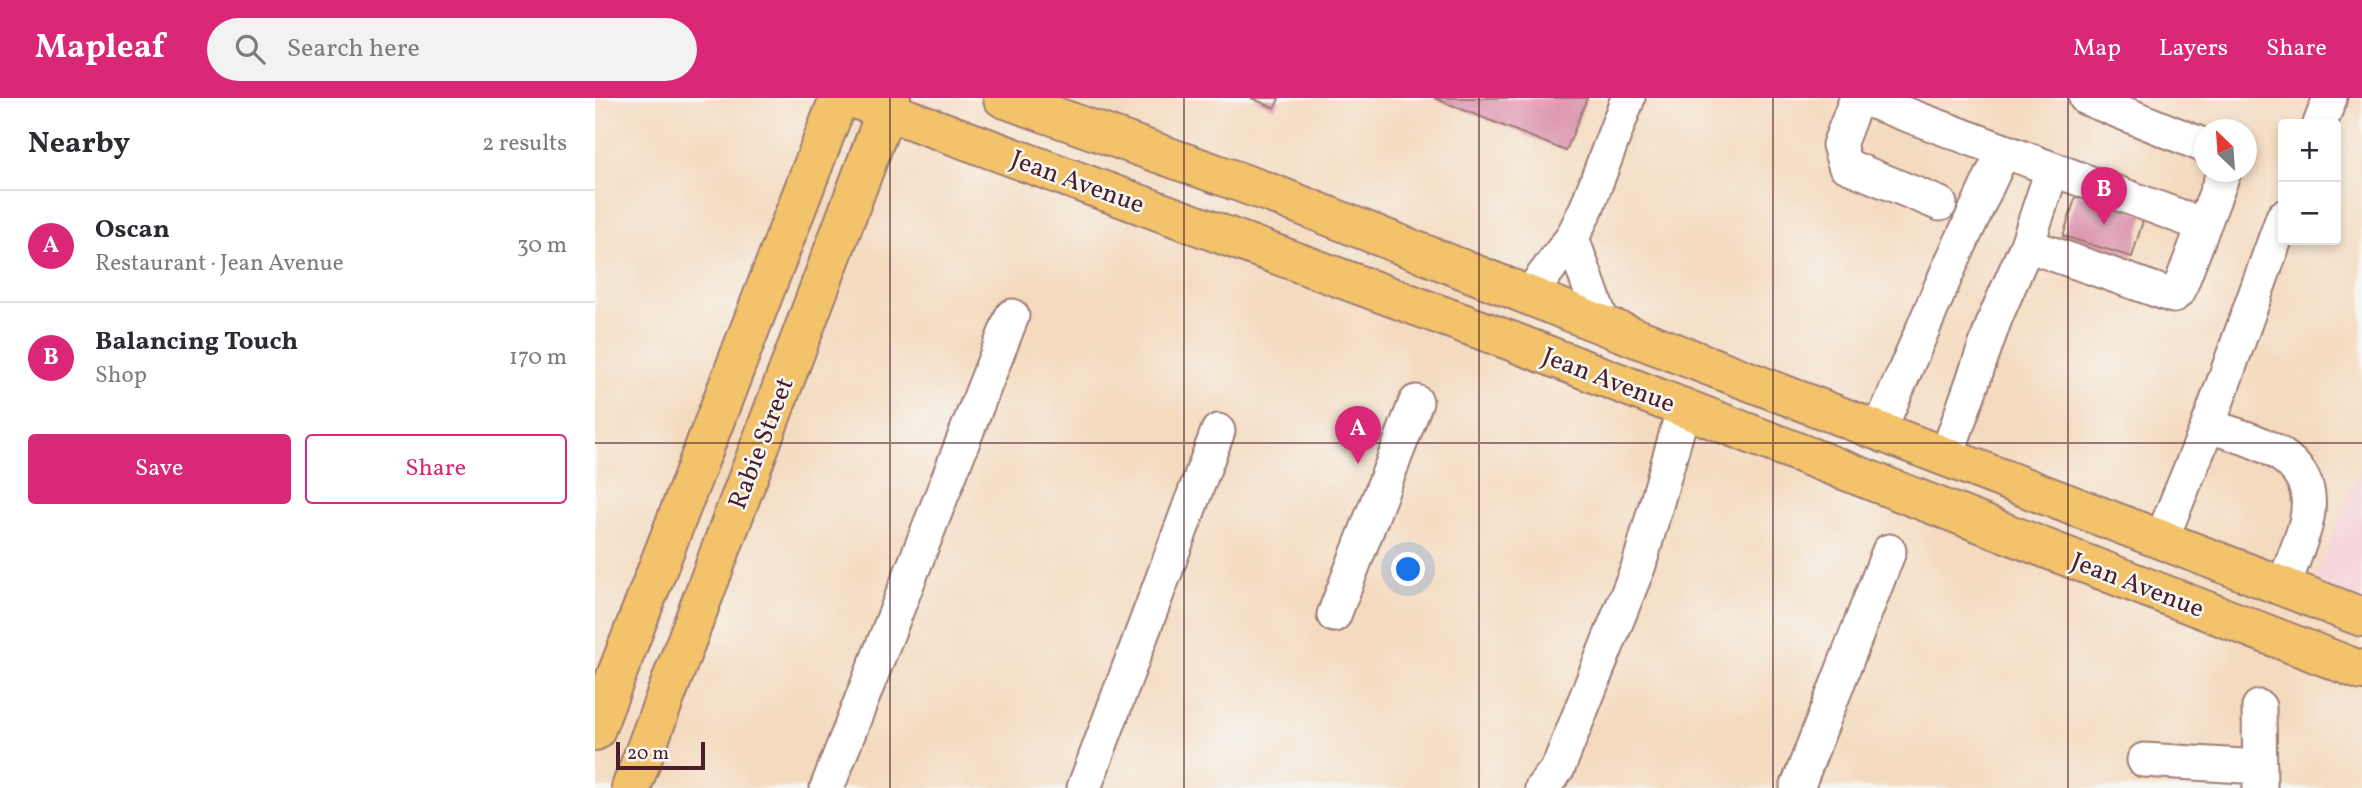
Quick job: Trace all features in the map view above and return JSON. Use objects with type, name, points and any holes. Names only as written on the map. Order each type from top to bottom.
[{"type":"main road","name":"Rabie Street","points":[[595,731],[839,98]]},
{"type":"main road","name":"Jean Avenue","points":[[1003,98],[1273,194],[1603,325],[2362,617]]},
{"type":"main road","name":"Rabie Street","points":[[631,788],[876,103]]},
{"type":"main road","name":"Jean Avenue","points":[[876,103],[1684,407],[2362,671]]},
{"type":"main road","points":[[1529,295],[1530,308],[1540,320],[1667,372],[1680,391],[1684,407]]},
{"type":"street","points":[[1529,295],[1572,238],[1587,207],[1628,98]]},
{"type":"street","points":[[1940,204],[1845,165],[1839,145],[1859,98],[2203,225]]},
{"type":"street","points":[[2086,98],[2194,142]]},
{"type":"street","points":[[2322,119],[2330,98]]},
{"type":"street","points":[[1879,431],[1949,268],[2003,152]]},
{"type":"street","points":[[1946,457],[1996,316],[2027,245],[2052,170]]},
{"type":"street","points":[[2027,245],[2173,296],[2179,290],[2220,182]]},
{"type":"street","points":[[2161,540],[2208,426],[2278,231]]},
{"type":"street","points":[[1572,238],[1603,325]]},
{"type":"street","points":[[827,788],[1012,316]]},
{"type":"street","points":[[1334,615],[1416,402]]},
{"type":"street","points":[[1542,788],[1558,768],[1639,565],[1684,407]]},
{"type":"street","points":[[2208,426],[2279,451],[2298,468],[2306,483],[2308,499],[2305,527],[2283,587]]},
{"type":"street","points":[[1083,788],[1219,431]]},
{"type":"street","points":[[1797,788],[1889,551]]},
{"type":"street","points":[[2144,760],[2260,778],[2259,708]]},
{"type":"shaded area","points":[[2362,462],[2362,599],[2314,581]]},
{"type":"building","points":[[1251,98],[1279,98],[1275,108]]},
{"type":"building","points":[[1434,98],[1587,98],[1566,151]]},
{"type":"building","points":[[2077,193],[2145,214],[2132,257],[2063,236]]},
{"type":"place","name":"Balancing Touch","points":[[2104,225]]},
{"type":"place","name":"Oscan","points":[[1358,464]]}]
